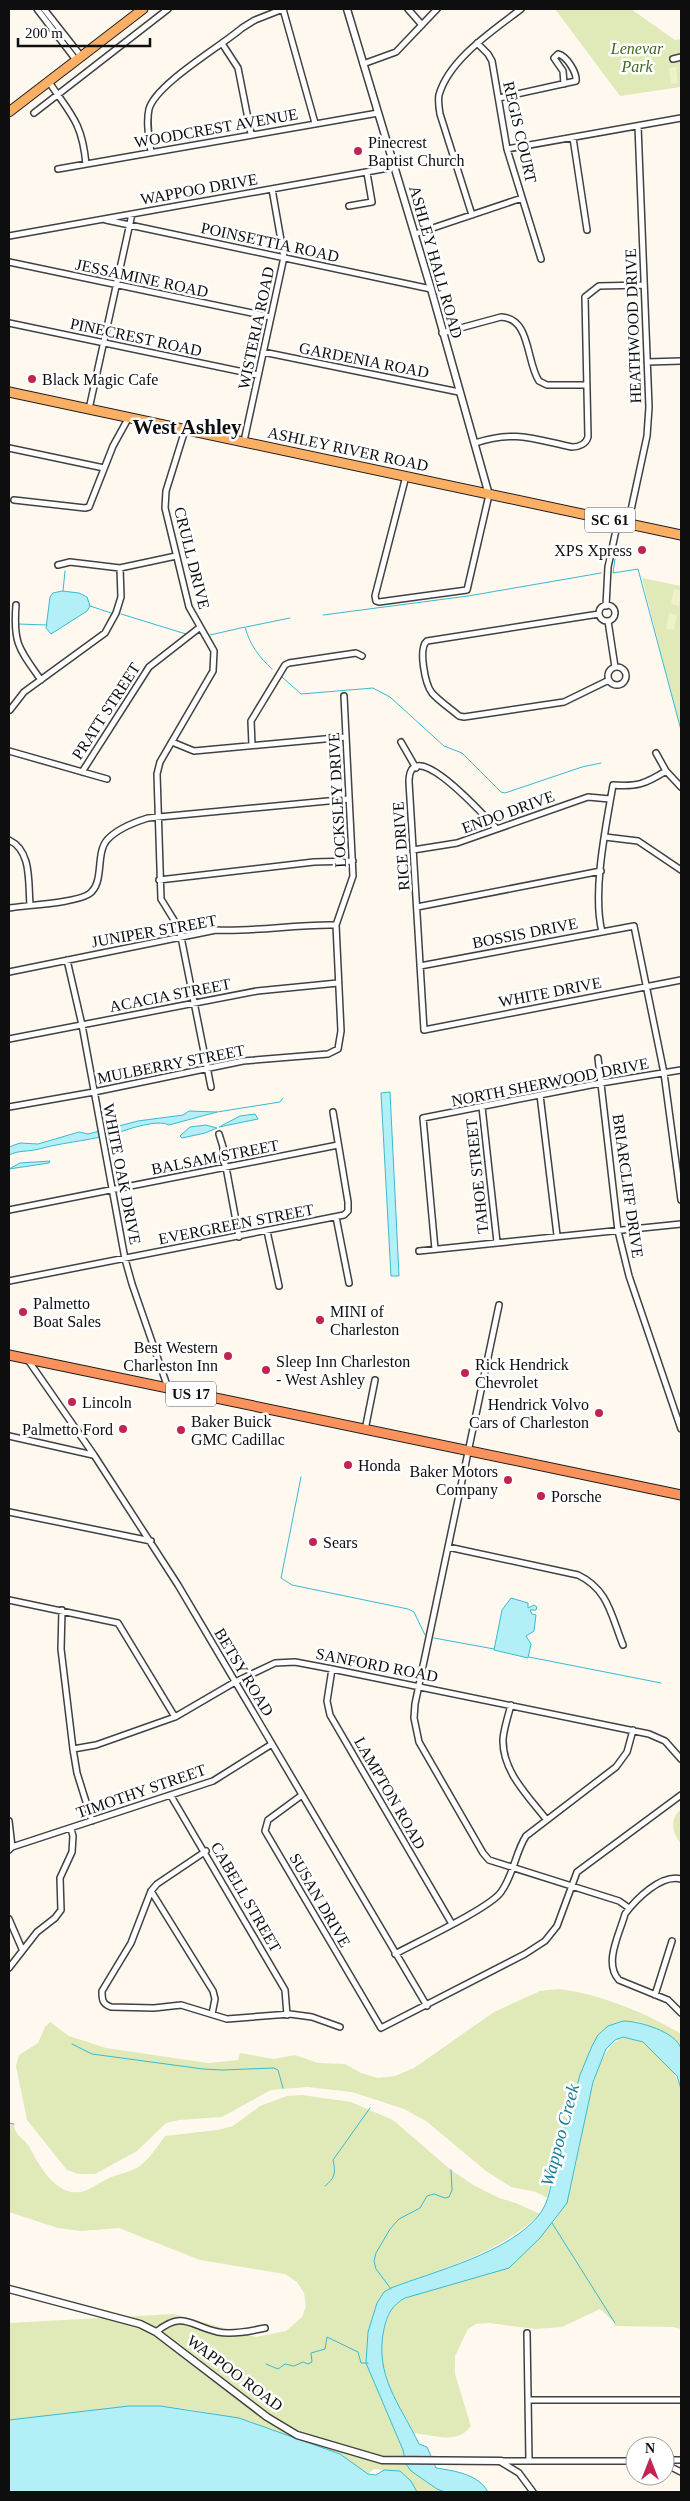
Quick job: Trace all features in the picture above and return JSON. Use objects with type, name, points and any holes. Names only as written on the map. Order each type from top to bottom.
[{"type":"highway","name":"US 17","points":[[9,1355],[365,1431],[468,1450],[681,1495]]},
{"type":"main road","points":[[9,112],[143,9]]},
{"type":"main road","name":"ASHLEY RIVER ROAD","points":[[9,392],[681,535]]},
{"type":"street","points":[[36,9],[79,58]]},
{"type":"street","points":[[44,9],[79,58]]},
{"type":"street","points":[[34,113],[168,9]]},
{"type":"street","points":[[151,152],[148,123],[153,99],[165,86],[255,20],[283,9],[315,123]]},
{"type":"street","name":"ASHLEY HALL ROAD","points":[[347,9],[415,234],[489,494]]},
{"type":"street","points":[[408,9],[422,25]]},
{"type":"street","points":[[363,64],[396,52],[436,9]]},
{"type":"street","points":[[472,215],[440,114],[438,96],[445,81],[477,43],[521,9]]},
{"type":"street","name":"REGIS COURT","points":[[477,43],[492,61],[507,149],[540,259]]},
{"type":"street","points":[[223,44],[238,68],[251,134]]},
{"type":"street","points":[[498,98],[564,84],[576,81],[576,75],[563,56],[558,54],[554,58],[563,70],[564,84]]},
{"type":"street","points":[[673,59],[681,57]]},
{"type":"street","points":[[49,82],[80,127],[84,138],[86,164]]},
{"type":"street","name":"WOODCREST AVENUE","points":[[58,169],[378,113]]},
{"type":"street","points":[[507,149],[681,118]]},
{"type":"street","name":"HEATHWOOD DRIVE","points":[[628,524],[647,436],[647,362],[638,126]]},
{"type":"street","points":[[573,138],[587,230]]},
{"type":"street","name":"WAPPOO DRIVE","points":[[9,236],[394,167]]},
{"type":"street","points":[[349,206],[372,202],[367,172]]},
{"type":"street","name":"WISTERIA ROAD","points":[[244,441],[284,258],[272,189]]},
{"type":"street","points":[[415,234],[522,198]]},
{"type":"street","points":[[89,409],[132,214]]},
{"type":"street","name":"POINSETTIA ROAD","points":[[104,219],[431,289]]},
{"type":"street","name":"JESSAMINE ROAD","points":[[9,262],[271,317]]},
{"type":"street","points":[[475,443],[493,437],[514,435],[578,447],[588,437],[585,297],[599,286],[644,286]]},
{"type":"street","points":[[442,333],[501,317],[510,318],[521,327],[536,378],[542,384],[587,385]]},
{"type":"street","name":"PINECREST ROAD","points":[[9,323],[258,375]]},
{"type":"street","name":"GARDENIA ROAD","points":[[263,352],[459,392]]},
{"type":"street","points":[[647,362],[681,360]]},
{"type":"street","points":[[14,500],[85,508],[91,504],[104,468],[129,417]]},
{"type":"street","name":"CRULL DRIVE","points":[[172,742],[214,671],[215,660],[214,651],[199,628],[189,607],[166,518],[164,500],[185,430]]},
{"type":"street","points":[[9,448],[104,468]]},
{"type":"street","points":[[406,476],[376,596],[376,601],[379,602],[467,590],[489,494]]},
{"type":"street","points":[[606,606],[608,566],[618,522]]},
{"type":"street","points":[[58,565],[70,562],[120,568],[176,556]]},
{"type":"street","points":[[10,710],[24,692],[97,641],[108,629],[116,613],[120,598],[120,568]]},
{"type":"street","points":[[16,605],[14,628],[17,644],[41,680]]},
{"type":"street","points":[[606,606],[611,607],[614,611],[613,618],[608,621],[601,619],[599,614],[601,608],[606,606]]},
{"type":"street","points":[[599,614],[427,641],[422,649],[427,682],[432,693],[459,716],[464,717],[564,702],[609,680]]},
{"type":"street","points":[[608,621],[615,667]]},
{"type":"street","name":"PRATT STREET","points":[[82,772],[150,667],[199,628]]},
{"type":"street","points":[[252,745],[250,729],[253,716],[285,665],[356,653],[362,656]]},
{"type":"street","points":[[615,667],[623,670],[625,678],[619,684],[613,684],[609,680],[608,672],[615,667]]},
{"type":"street","name":"LOCKSLEY DRIVE","points":[[338,1049],[341,1031],[336,926],[350,890],[353,861],[344,696]]},
{"type":"street","points":[[210,1087],[181,937],[177,925],[161,899],[157,816],[160,762],[172,742],[194,751],[346,736]]},
{"type":"street","points":[[400,742],[416,768],[427,766],[440,773],[496,828]]},
{"type":"street","points":[[9,751],[107,779]]},
{"type":"street","points":[[656,753],[666,770],[681,787]]},
{"type":"street","name":"RICE DRIVE","points":[[416,768],[411,772],[409,778],[424,1030]]},
{"type":"street","points":[[602,932],[599,909],[601,871],[612,785],[632,786],[642,784],[666,770]]},
{"type":"street","name":"ENDO DRIVE","points":[[413,850],[448,846],[588,797],[610,799]]},
{"type":"street","points":[[9,908],[78,899],[89,894],[96,883],[102,851],[107,840],[138,821],[157,816],[349,799]]},
{"type":"street","points":[[605,837],[638,841],[681,870]]},
{"type":"street","points":[[9,840],[24,854],[30,904]]},
{"type":"street","points":[[159,880],[314,862],[353,861]]},
{"type":"street","points":[[417,907],[601,871]]},
{"type":"street","name":"JUNIPER STREET","points":[[9,972],[216,930],[244,932],[310,924],[336,926]]},
{"type":"street","name":"BOSSIS DRIVE","points":[[420,966],[634,926],[646,987]]},
{"type":"street","name":"WHITE OAK DRIVE","points":[[67,960],[104,1138],[125,1259],[168,1389]]},
{"type":"street","name":"WHITE DRIVE","points":[[424,1030],[681,980]]},
{"type":"street","name":"ACACIA STREET","points":[[9,1039],[257,991],[338,983]]},
{"type":"street","points":[[646,987],[664,1073],[681,1200]]},
{"type":"street","name":"MULBERRY STREET","points":[[9,1107],[94,1092],[243,1061],[328,1054],[338,1049]]},
{"type":"street","name":"BRIARCLIFF DRIVE","points":[[598,1058],[618,1231],[629,1276],[681,1429]]},
{"type":"street","name":"NORTH SHERWOOD DRIVE","points":[[435,1249],[423,1118],[601,1083],[681,1070]]},
{"type":"street","points":[[540,1095],[557,1236]]},
{"type":"street","name":"TAHOE STREET","points":[[482,1107],[497,1242]]},
{"type":"street","points":[[333,1112],[338,1145]]},
{"type":"street","points":[[219,1134],[224,1147],[222,1160],[226,1167],[239,1237]]},
{"type":"street","name":"BALSAM STREET","points":[[9,1210],[338,1145]]},
{"type":"street","name":"EVERGREEN STREET","points":[[9,1281],[344,1215],[348,1211],[338,1145]]},
{"type":"street","points":[[675,1149],[681,1148]]},
{"type":"street","points":[[336,1217],[349,1283]]},
{"type":"street","points":[[419,1251],[681,1224]]},
{"type":"street","points":[[267,1231],[279,1286]]},
{"type":"street","points":[[499,1305],[418,1686],[414,1718],[419,1742],[483,1853],[495,1864],[619,1901],[629,1908]]},
{"type":"street","name":"BETSY ROAD","points":[[27,1359],[151,1541],[427,2006]]},
{"type":"street","points":[[365,1431],[375,1380]]},
{"type":"street","points":[[9,1436],[94,1455]]},
{"type":"street","points":[[9,1512],[151,1541]]},
{"type":"street","points":[[448,1548],[578,1574],[602,1592],[623,1645]]},
{"type":"street","points":[[9,1600],[118,1623],[175,1717]]},
{"type":"street","points":[[62,1610],[61,1649],[73,1749],[77,1773],[92,1821]]},
{"type":"street","name":"SANFORD ROAD","points":[[73,1749],[96,1744],[175,1717],[265,1666],[283,1661],[332,1669],[633,1730],[665,1741],[681,1759]]},
{"type":"street","name":"LAMPTON ROAD","points":[[332,1669],[327,1701],[330,1715],[452,1924]]},
{"type":"street","points":[[511,1705],[503,1739],[504,1754],[509,1768],[519,1784],[546,1819]]},
{"type":"street","points":[[396,1954],[494,1900],[514,1869],[521,1844],[534,1828],[616,1767],[627,1752],[633,1730]]},
{"type":"street","name":"TIMOTHY STREET","points":[[10,1849],[213,1781],[272,1744]]},
{"type":"street","points":[[427,2006],[545,1941],[561,1919],[570,1886],[574,1877],[583,1866],[681,1794]]},
{"type":"street","name":"SUSAN DRIVE","points":[[302,1795],[268,1820],[265,1831],[381,2028],[427,2006]]},
{"type":"street","name":"CABELL STREET","points":[[171,1796],[206,1851],[286,1990],[287,2015]]},
{"type":"street","points":[[9,1821],[10,1849]]},
{"type":"street","points":[[9,1968],[22,1949],[61,1910],[60,1878],[72,1852],[73,1836],[71,1829]]},
{"type":"street","points":[[206,1851],[157,1884],[152,1890],[131,1943],[102,1990],[102,1999],[105,2005],[110,2007],[154,2008],[181,2005],[227,2019],[287,2015],[312,2017],[340,2027]]},
{"type":"street","points":[[681,1879],[668,1878],[660,1882],[629,1908],[625,1914],[611,1962],[613,1973],[618,1980],[668,2000],[681,2012]]},
{"type":"street","points":[[152,1890],[213,1991],[215,1999],[212,2014]]},
{"type":"street","points":[[9,1919],[22,1949]]},
{"type":"street","points":[[655,1995],[672,1940]]},
{"type":"street","name":"WAPPOO ROAD","points":[[9,2289],[140,2324],[156,2332],[267,2417],[297,2435],[382,2460],[501,2461]]},
{"type":"street","points":[[156,2332],[175,2320],[185,2320],[220,2332],[253,2331],[265,2328]]},
{"type":"street","points":[[527,2333],[529,2461]]},
{"type":"street","points":[[528,2400],[681,2400]]},
{"type":"street","points":[[501,2461],[625,2461]]},
{"type":"street","points":[[501,2461],[519,2473],[533,2492]]},
{"type":"green space","name":"Lenevar Park","points":[[555,9],[631,9],[675,40],[681,39],[681,87],[620,96]]},
{"type":"green space","points":[[676,67],[678,83],[671,84],[669,68]]},
{"type":"green space","points":[[642,578],[681,586],[681,732]]},
{"type":"green space","points":[[674,589],[681,590],[679,606],[671,604]]},
{"type":"green space","points":[[669,613],[677,615],[674,630],[666,629]]},
{"type":"green space","points":[[681,1809],[681,1844],[674,1831],[673,1822]]},
{"type":"green space","points":[[558,1989],[605,1999],[668,2026],[681,2034],[681,2048],[672,2037],[636,2021],[615,2023],[598,2035],[580,2075],[547,2198],[536,2192],[511,2187],[486,2171],[426,2121],[404,2109],[352,2092],[307,2087],[271,2090],[222,2117],[179,2120],[166,2123],[137,2151],[95,2174],[78,2174],[67,2170],[27,2120],[16,2066],[19,2055],[38,2043],[45,2027],[50,2022],[69,2036],[106,2048],[208,2063],[238,2060],[240,2053],[274,2059],[295,2055],[318,2063],[345,2064],[361,2073],[378,2078],[395,2076],[414,2068],[494,2012],[540,1991]]},
{"type":"green space","points":[[623,2037],[642,2043],[659,2055],[672,2071],[681,2089],[681,2329],[673,2327],[614,2326],[615,2323],[600,2309],[562,2327],[536,2329],[489,2323],[476,2324],[468,2329],[455,2356],[455,2374],[471,2426],[466,2432],[452,2437],[437,2437],[413,2433],[389,2386],[384,2370],[383,2338],[387,2321],[395,2304],[551,2225],[563,2206],[572,2182],[598,2068],[609,2049]]},
{"type":"green space","points":[[302,2095],[351,2102],[393,2120],[451,2170],[475,2186],[499,2198],[516,2203],[540,2214],[506,2240],[488,2250],[391,2288],[384,2292],[377,2303],[368,2332],[366,2363],[403,2450],[406,2464],[437,2489],[445,2492],[417,2492],[408,2479],[395,2471],[374,2469],[368,2474],[340,2454],[297,2441],[250,2421],[193,2410],[160,2406],[129,2406],[9,2420],[9,2323],[174,2314],[256,2337],[286,2331],[302,2317],[306,2306],[304,2293],[297,2282],[285,2274],[200,2260],[119,2228],[81,2231],[58,2228],[9,2212],[9,2123],[14,2124],[18,2135],[28,2145],[52,2181],[68,2191],[77,2192],[87,2190],[111,2177],[137,2168],[149,2158],[165,2136],[217,2130],[233,2126],[260,2106],[287,2096]]},
{"type":"water","points":[[62,591],[79,593],[87,597],[90,606],[87,611],[51,634],[46,628],[50,597],[53,593]]},
{"type":"water","points":[[390,1092],[399,1276],[391,1276],[381,1093]]},
{"type":"water","points":[[189,1111],[217,1112],[169,1125],[155,1123],[144,1125],[107,1136],[16,1152],[9,1155],[9,1147],[20,1143],[38,1144],[79,1132],[88,1134],[138,1121],[183,1115]]},
{"type":"water","points":[[255,1114],[258,1119],[219,1127],[240,1116]]},
{"type":"water","points":[[206,1125],[217,1128],[205,1133],[182,1138],[180,1136],[190,1127]]},
{"type":"water","points":[[50,1161],[49,1163],[9,1169],[20,1163]]},
{"type":"water","points":[[511,1598],[528,1603],[528,1608],[534,1605],[537,1607],[536,1610],[530,1610],[532,1614],[536,1615],[534,1631],[526,1636],[531,1644],[528,1658],[494,1650],[502,1610]]},
{"type":"water","points":[[623,2021],[647,2025],[672,2037],[678,2043],[682,2059],[681,2089],[677,2076],[643,2042],[623,2037],[615,2040],[606,2049],[593,2082],[567,2203],[540,2238],[509,2268],[405,2298],[393,2307],[387,2319],[382,2346],[386,2375],[397,2402],[419,2444],[427,2447],[436,2468],[472,2477],[484,2486],[488,2492],[445,2492],[437,2489],[411,2471],[406,2464],[403,2450],[366,2363],[368,2332],[377,2303],[384,2292],[391,2288],[491,2250],[526,2228],[539,2215],[548,2198],[554,2167],[580,2075],[592,2046],[598,2035],[608,2026]]},
{"type":"water","points":[[129,2406],[160,2406],[239,2418],[340,2454],[368,2474],[376,2475],[384,2470],[400,2471],[411,2481],[417,2492],[9,2492],[9,2420]]},
{"type":"waterway","points":[[615,559],[613,573],[638,569],[681,730]]},
{"type":"waterway","points":[[63,591],[65,571]]},
{"type":"waterway","points":[[323,615],[468,596],[601,573]]},
{"type":"waterway","points":[[90,606],[111,613]]},
{"type":"waterway","points":[[121,614],[186,634]]},
{"type":"waterway","points":[[246,627],[290,618]]},
{"type":"waterway","points":[[18,624],[47,625]]},
{"type":"waterway","points":[[210,635],[245,627],[255,650],[272,669]]},
{"type":"waterway","points":[[282,677],[301,694],[373,688],[390,697],[444,746],[462,753],[501,792],[505,793],[582,767],[601,763]]},
{"type":"waterway","points":[[217,1112],[280,1102],[283,1098]]},
{"type":"waterway","points":[[301,1477],[281,1578],[292,1585],[408,1609],[414,1612],[425,1635]]},
{"type":"waterway","points":[[434,1638],[494,1649]]},
{"type":"waterway","points":[[529,1657],[661,1683]]},
{"type":"waterway","points":[[72,2044],[92,2054],[203,2069],[274,2068],[278,2070],[283,2088]]},
{"type":"waterway","points":[[325,2186],[334,2175],[333,2160],[370,2108]]},
{"type":"waterway","points":[[9,2123],[14,2124]]},
{"type":"waterway","points":[[391,2289],[376,2269],[374,2261],[376,2253],[390,2229],[399,2219],[420,2208],[427,2196],[434,2194],[445,2198],[449,2197],[452,2190],[451,2170]]},
{"type":"waterway","points":[[552,2223],[615,2323]]},
{"type":"waterway","points":[[266,2364],[278,2369],[285,2364],[294,2366],[303,2362],[308,2364],[312,2362],[311,2353],[325,2349],[327,2337],[358,2352],[361,2363],[368,2363]]},
{"type":"place","name":"Pinecrest Baptist Church","points":[[358,151]]},
{"type":"place","name":"Black Magic Cafe","points":[[32,379]]},
{"type":"place","name":"XPS Xpress","points":[[642,550]]},
{"type":"place","name":"Palmetto Boat Sales","points":[[23,1312]]},
{"type":"place","name":"MINI of Charleston","points":[[320,1320]]},
{"type":"place","name":"Best Western Charleston Inn","points":[[228,1356]]},
{"type":"place","name":"Sleep Inn Charleston - West Ashley","points":[[266,1370]]},
{"type":"place","name":"Rick Hendrick Chevrolet","points":[[465,1373]]},
{"type":"place","name":"Lincoln","points":[[72,1402]]},
{"type":"place","name":"Hendrick Volvo Cars of Charleston","points":[[599,1413]]},
{"type":"place","name":"Palmetto Ford","points":[[123,1429]]},
{"type":"place","name":"Baker Buick GMC Cadillac","points":[[181,1430]]},
{"type":"place","name":"Honda","points":[[348,1465]]},
{"type":"place","name":"Baker Motors Company","points":[[508,1480]]},
{"type":"place","name":"Porsche","points":[[541,1496]]},
{"type":"place","name":"Sears","points":[[313,1542]]},
{"type":"district","name":"West Ashley","points":[[187,427]]},
{"type":"water label","name":"Wappoo Creek","points":[[560,2135]]}]
